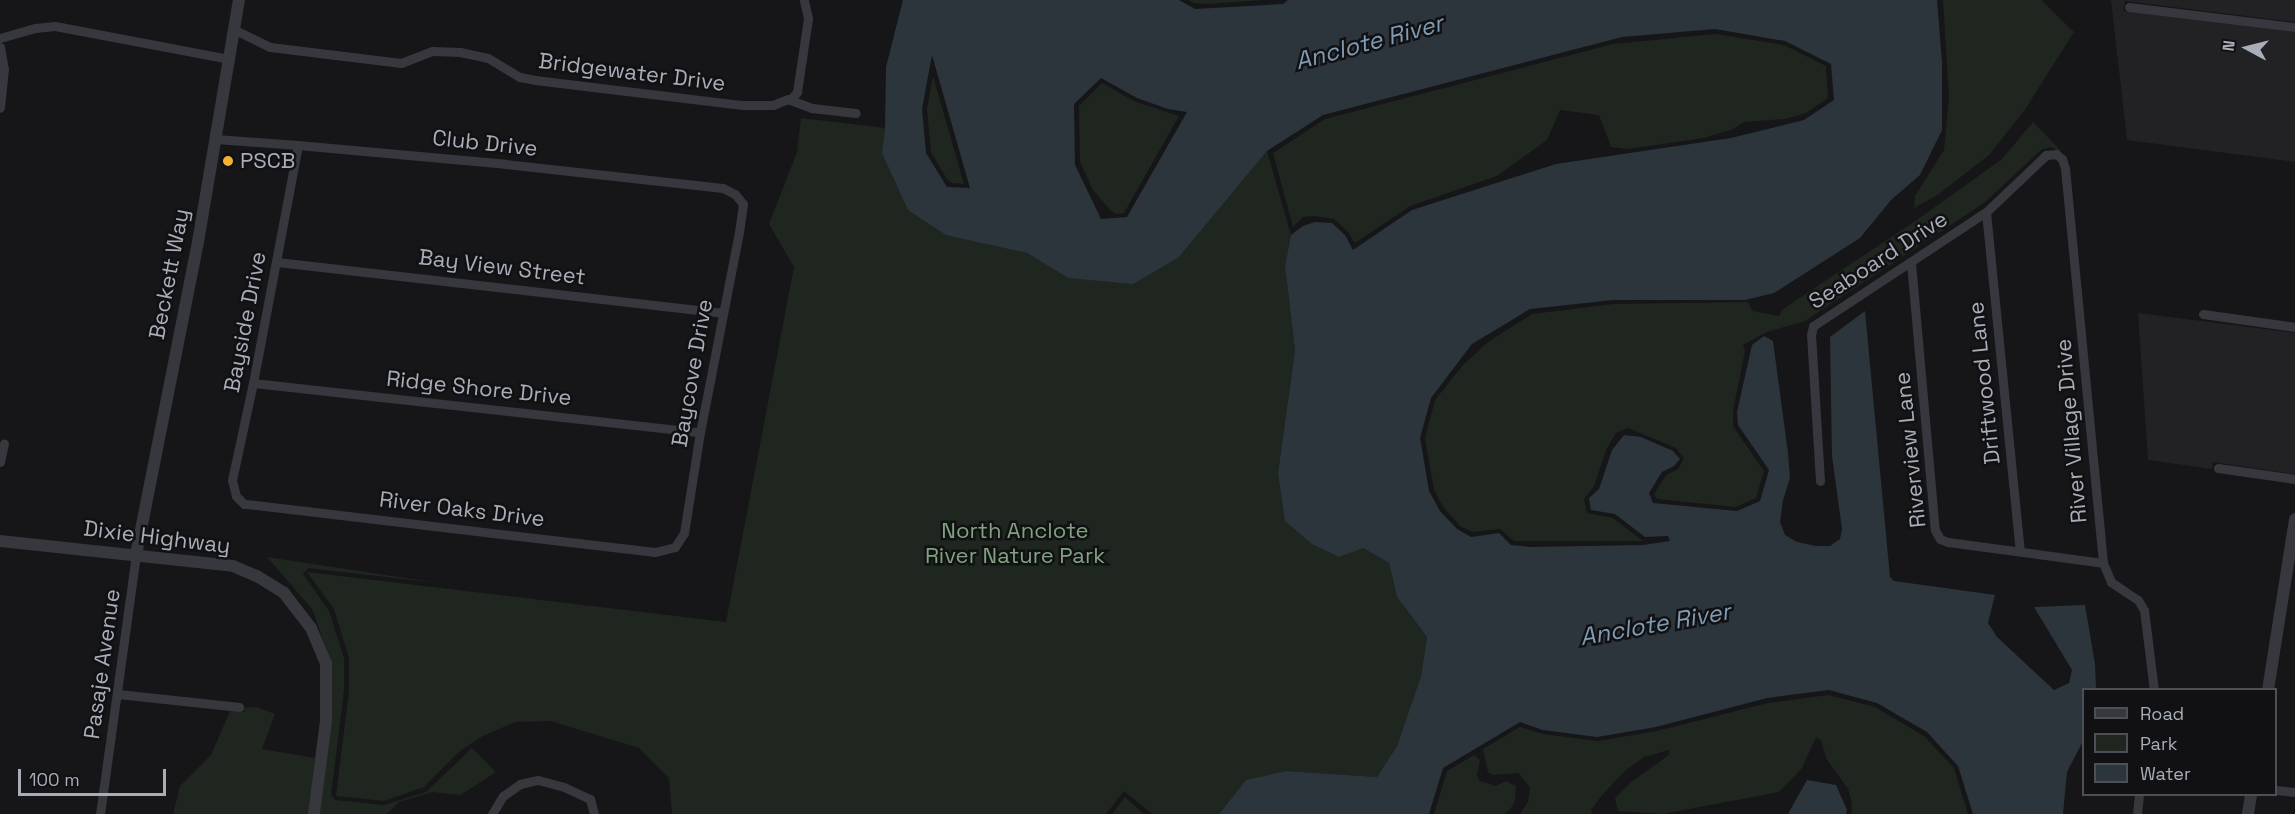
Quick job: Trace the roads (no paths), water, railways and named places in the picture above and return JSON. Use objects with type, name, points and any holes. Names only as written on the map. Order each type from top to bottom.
[{"type":"street","name":"Beckett Way","points":[[136,555],[216,139],[239,0]]},
{"type":"street","points":[[790,100],[797,92],[808,18],[804,0]]},
{"type":"street","points":[[2129,7],[2295,27]]},
{"type":"street","points":[[0,38],[35,27],[55,26],[230,58]]},
{"type":"street","name":"Bridgewater Drive","points":[[235,30],[266,46],[401,63],[433,51],[460,52],[488,58],[520,77],[535,80],[743,105],[773,105],[790,100],[812,108],[856,113]]},
{"type":"street","points":[[0,47],[4,69],[0,108]]},
{"type":"street","name":"Club Drive","points":[[216,139],[298,144],[723,188],[735,194],[743,204]]},
{"type":"street","name":"Bayside Drive","points":[[244,504],[236,496],[232,480],[254,383],[298,144]]},
{"type":"street","name":"Seaboard Drive","points":[[1821,481],[1811,335],[1813,326],[1986,212],[2046,154],[2056,154]]},
{"type":"street","name":"River Village Drive","points":[[2056,154],[2062,159],[2065,168],[2103,563],[2111,582],[2138,600],[2144,610],[2154,688]]},
{"type":"street","name":"Baycove Drive","points":[[675,547],[684,533],[700,432],[743,204]]},
{"type":"street","name":"Driftwood Lane","points":[[1986,212],[2020,550]]},
{"type":"street","name":"Bay View Street","points":[[277,262],[722,313]]},
{"type":"street","name":"Riverview Lane","points":[[1911,263],[1935,530],[1940,539],[1948,542],[2103,563]]},
{"type":"street","points":[[2203,314],[2295,327]]},
{"type":"street","name":"Ridge Shore Drive","points":[[254,383],[700,432]]},
{"type":"street","points":[[0,462],[4,443]]},
{"type":"street","points":[[2218,468],[2295,479]]},
{"type":"street","name":"River Oaks Drive","points":[[244,504],[655,552],[675,547]]},
{"type":"street","points":[[2268,688],[2295,519]]},
{"type":"street","name":"Dixie Highway","points":[[0,540],[224,565],[257,576],[284,593],[307,621],[320,644],[327,677],[326,721],[314,814]]},
{"type":"street","name":"Pasaje Avenue","points":[[100,814],[136,555]]},
{"type":"street","points":[[118,694],[239,707]]},
{"type":"street","points":[[492,814],[503,796],[511,790],[520,784],[538,780],[564,787],[590,799],[594,814]]},
{"type":"street","points":[[2277,790],[2295,792]]},
{"type":"street","points":[[2138,814],[2139,796]]},
{"type":"street","points":[[2248,814],[2251,796]]},
{"type":"water","name":"Anclote River","points":[[903,0],[1179,0],[1195,9],[1283,4],[1288,0],[1937,0],[1942,62],[1942,130],[1920,175],[1891,200],[1860,238],[1774,293],[1745,300],[1613,300],[1530,309],[1472,344],[1431,398],[1420,438],[1429,491],[1440,511],[1457,529],[1471,537],[1499,533],[1511,545],[1530,547],[1643,545],[1670,541],[1668,536],[1645,537],[1615,514],[1591,510],[1589,498],[1599,489],[1612,450],[1624,435],[1641,437],[1673,451],[1680,459],[1674,466],[1662,472],[1649,493],[1653,503],[1737,511],[1760,501],[1769,470],[1738,425],[1737,412],[1752,345],[1764,336],[1773,341],[1788,453],[1790,478],[1783,500],[1780,522],[1785,535],[1797,542],[1830,546],[1840,539],[1842,529],[1832,456],[1830,337],[1865,311],[1890,577],[1894,581],[1995,595],[1988,623],[1997,637],[2054,690],[2069,683],[2072,670],[2034,607],[2085,605],[2095,664],[2096,688],[2082,688],[2082,743],[2067,772],[2063,814],[1973,814],[1958,766],[1927,732],[1877,703],[1829,690],[1767,698],[1656,727],[1597,737],[1543,730],[1520,722],[1443,768],[1429,814],[1219,814],[1246,780],[1286,771],[1377,777],[1397,746],[1421,676],[1427,637],[1397,597],[1389,563],[1363,548],[1339,557],[1312,544],[1285,521],[1278,473],[1295,350],[1285,266],[1291,235],[1303,226],[1315,222],[1332,223],[1345,235],[1353,250],[1412,210],[1556,164],[1731,138],[1804,120],[1834,100],[1831,64],[1785,41],[1715,29],[1622,37],[1323,115],[1267,151],[1179,257],[1133,284],[1068,278],[1027,253],[946,235],[908,210],[882,153],[885,128],[886,67]],"holes":[[[932,55],[970,188],[947,187],[926,153],[922,109]],[[1101,78],[1137,98],[1168,109],[1187,112],[1127,217],[1101,219],[1075,165],[1074,104]]]},
{"type":"water","points":[[1807,780],[1836,785],[1847,810],[1846,814],[1788,814]]},
{"type":"place","name":"PSCB","points":[[228,161]]},
{"type":"park label","name":"North Anclote River Nature Park","points":[[1015,542]]}]
